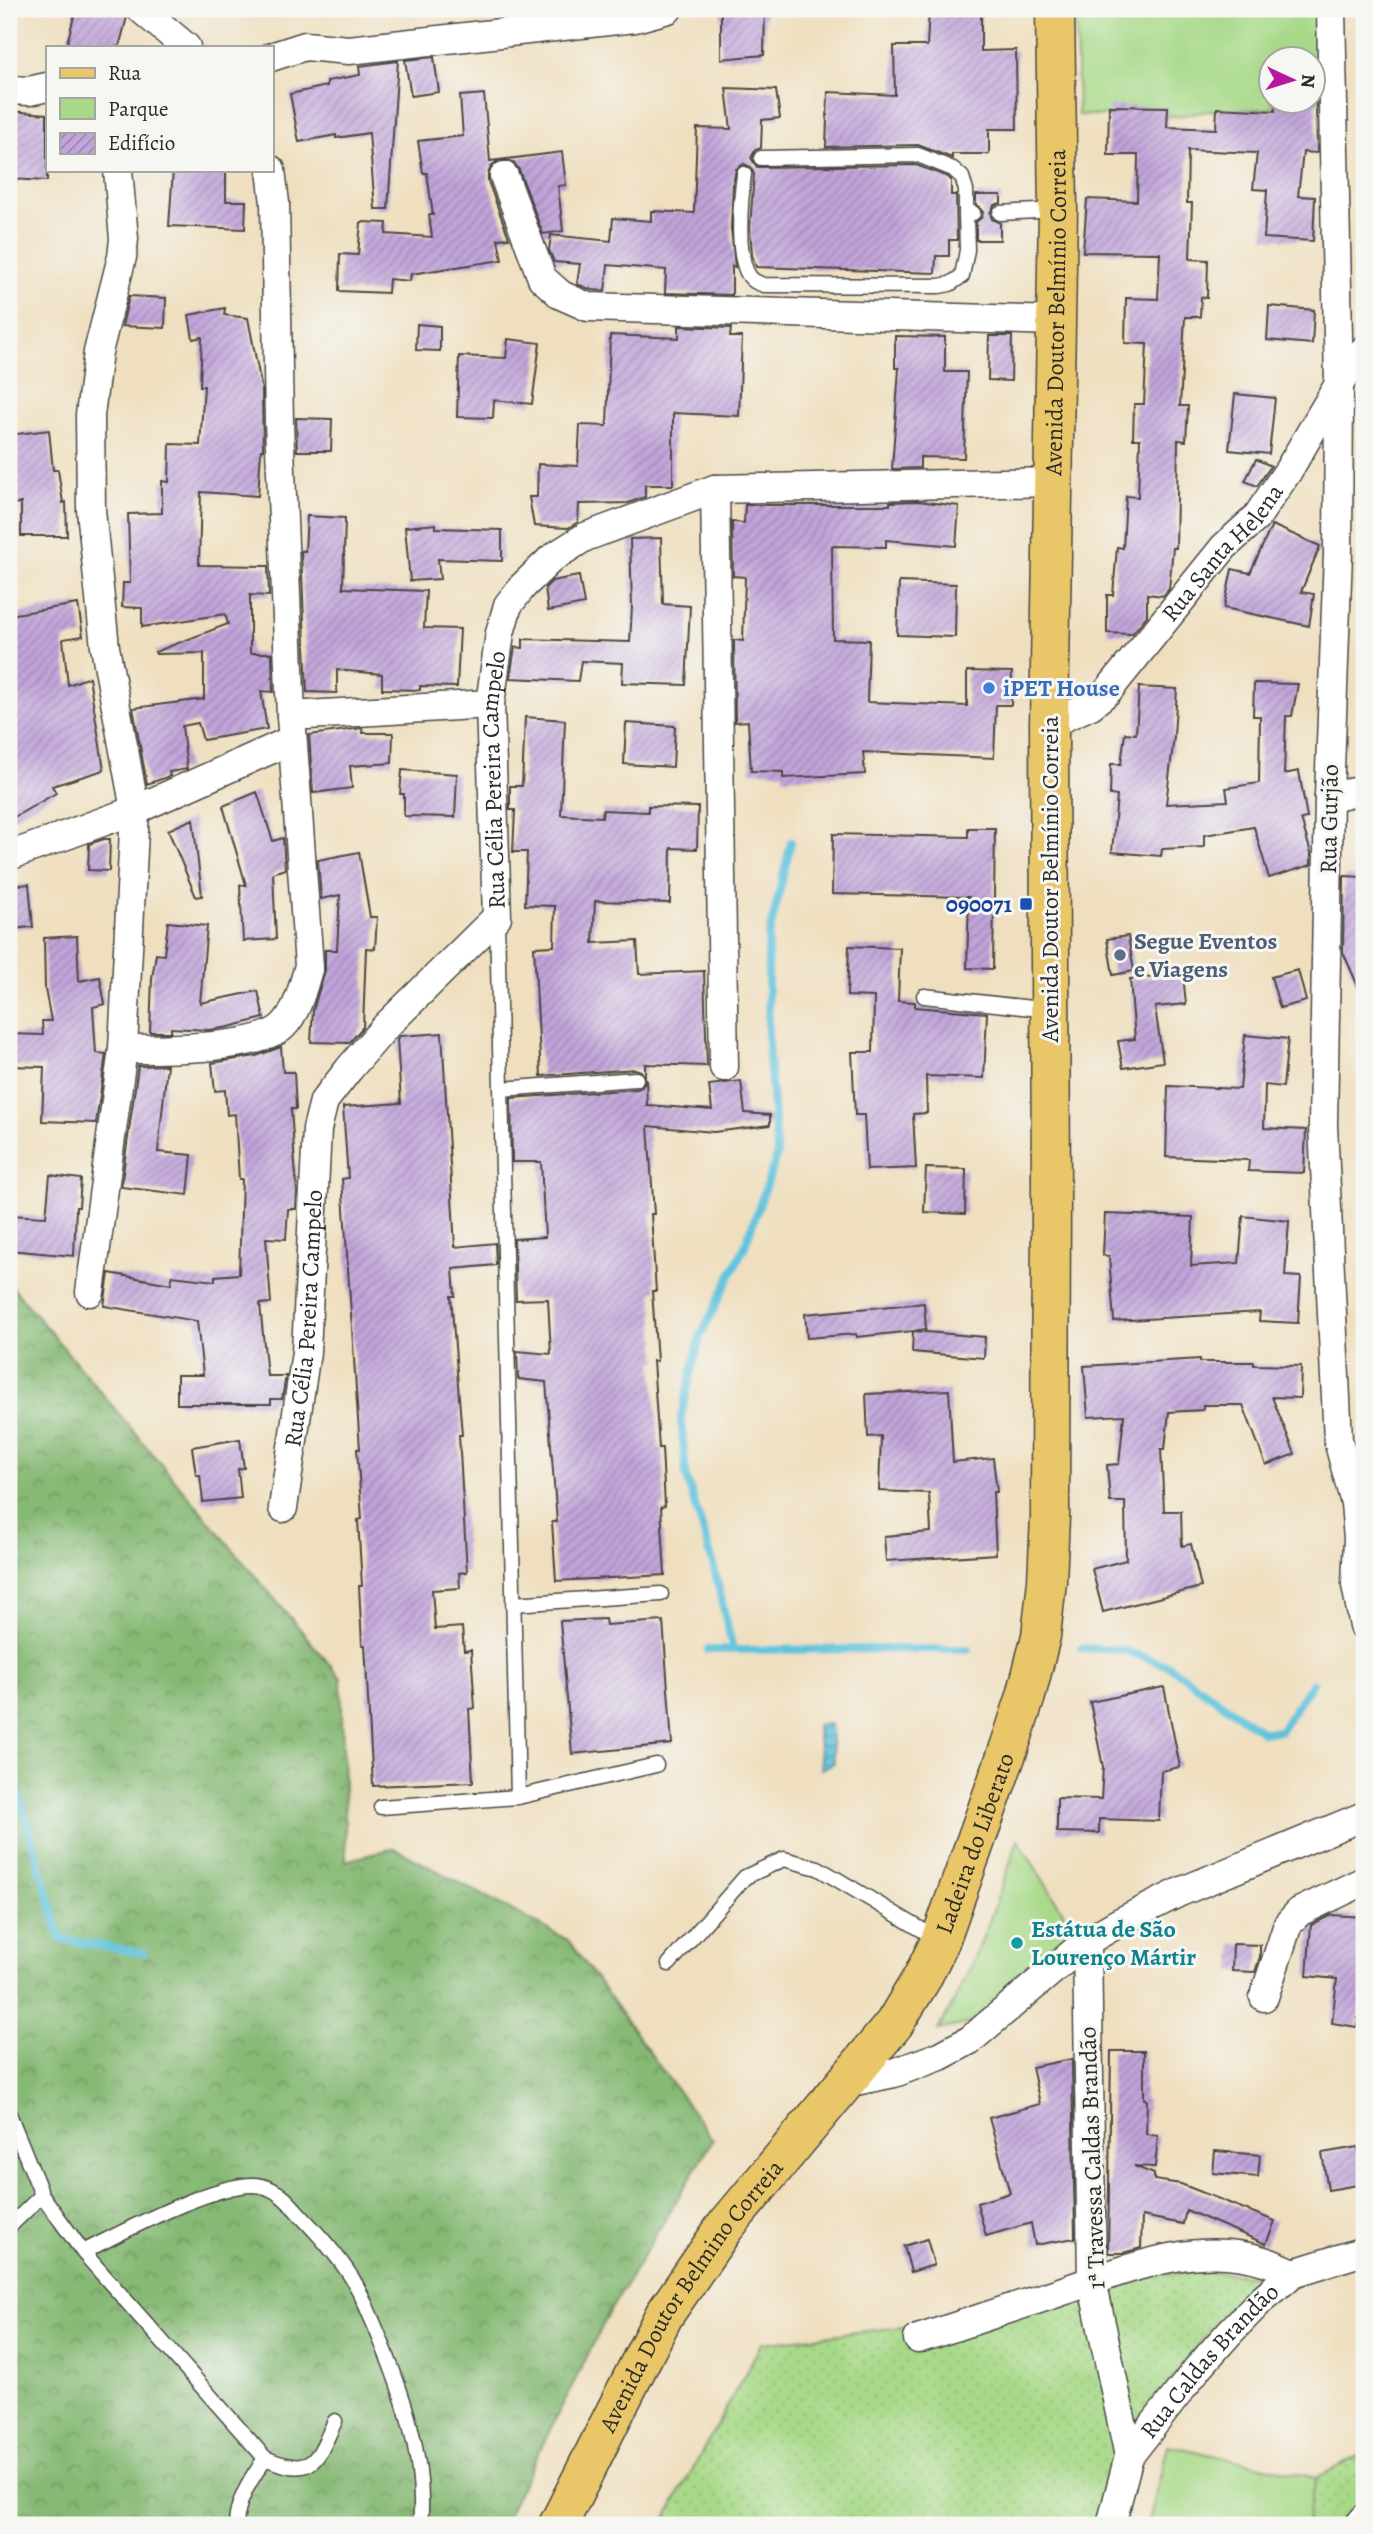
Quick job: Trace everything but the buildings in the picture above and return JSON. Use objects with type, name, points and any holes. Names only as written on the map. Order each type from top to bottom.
[{"type":"main road","name":"Avenida Doutor Belmínio Correia","points":[[1047,1581],[1050,1436],[1049,724],[1058,321],[1055,9]]},
{"type":"main road","name":"Ladeira do Liberato","points":[[846,2083],[894,2024],[922,1978],[940,1941],[1026,1696],[1041,1636],[1047,1581]]},
{"type":"main road","name":"Avenida Doutor Belmino Correia","points":[[558,2525],[664,2315],[724,2228],[846,2083]]},
{"type":"street","points":[[141,9],[185,46]]},
{"type":"street","points":[[273,56],[305,46],[349,50],[635,18],[668,9]]},
{"type":"street","name":"Rua Gurjão","points":[[1331,9],[1339,384],[1338,553],[1329,797],[1323,1139],[1338,1440],[1355,1503],[1358,1539],[1356,1585],[1364,1626]]},
{"type":"street","points":[[9,90],[46,87]]},
{"type":"street","points":[[90,1292],[123,1049],[135,810],[105,646],[92,510],[90,415],[93,383],[124,239],[118,172]]},
{"type":"street","points":[[123,1049],[166,1049],[249,1042],[282,1027],[299,1000],[309,966],[291,728],[279,423],[275,204],[271,172]]},
{"type":"street","points":[[504,176],[542,278],[561,295],[588,307],[1058,321]]},
{"type":"street","name":"Rua Santa Helena","points":[[1049,724],[1091,705],[1107,692],[1224,547],[1255,518],[1289,471],[1339,384],[1364,350]]},
{"type":"street","name":"Rua Célia Pereira Campelo","points":[[283,1508],[306,1352],[317,1129],[324,1101],[386,1026],[496,917],[490,704],[500,633],[508,606],[523,586],[552,558],[584,537],[715,489],[1054,482]]},
{"type":"street","points":[[715,489],[724,1067]]},
{"type":"street","points":[[9,856],[135,810],[291,728],[490,704]]},
{"type":"street","points":[[1329,797],[1364,790]]},
{"type":"street","points":[[846,2083],[911,2068],[940,2056],[970,2040],[1087,1941],[1180,1892],[1364,1816]]},
{"type":"street","points":[[1264,1997],[1288,1924],[1299,1912],[1364,1881]]},
{"type":"street","name":"1ª Travessa Caldas Brandão","points":[[1087,1941],[1092,2281],[1129,2456]]},
{"type":"street","name":"Rua Caldas Brandão","points":[[1111,2525],[1129,2456],[1230,2332],[1293,2273],[1364,2251]]},
{"type":"street","points":[[918,2339],[1170,2257],[1203,2254],[1263,2260],[1293,2273]]},
{"type":"street","points":[[1359,2525],[1364,2519]]},
{"type":"lane","points":[[744,174],[741,248],[746,271],[755,282],[764,285],[939,286],[950,284],[962,276],[969,213],[962,177],[953,169],[918,155],[761,158]]},
{"type":"lane","points":[[1000,214],[1058,210]]},
{"type":"lane","points":[[496,917],[518,1797]]},
{"type":"lane","points":[[924,996],[1050,1010]]},
{"type":"lane","points":[[501,1088],[636,1079]]},
{"type":"lane","points":[[513,1604],[662,1594]]},
{"type":"lane","points":[[381,1807],[518,1797],[656,1765]]},
{"type":"lane","points":[[669,1964],[745,1877],[784,1859],[818,1868],[940,1941]]},
{"type":"lane","points":[[9,2114],[42,2195],[83,2252],[265,2458],[288,2468],[302,2467],[314,2461],[335,2421]]},
{"type":"lane","points":[[83,2252],[175,2206],[233,2188],[261,2185],[281,2195],[316,2232],[356,2284],[382,2343],[407,2415],[419,2471],[420,2525]]},
{"type":"lane","points":[[9,2227],[42,2195]]},
{"type":"lane","points":[[236,2525],[236,2512],[245,2489],[265,2458]]},
{"type":"green space","points":[[1099,9],[1322,9],[1322,46],[1258,46],[1258,109],[1214,110],[1178,116],[1078,115],[1076,15],[1099,13]]},
{"type":"green space","points":[[9,1283],[341,1678],[346,1861],[394,1848],[568,1940],[713,2140],[610,2311],[502,2525],[9,2525]]},
{"type":"green space","points":[[1018,1840],[1082,1942],[970,2023],[938,2030],[973,1961]]},
{"type":"green space","points":[[1207,2272],[1265,2276],[1192,2351],[1132,2436],[1101,2290],[1153,2274]]},
{"type":"green space","points":[[1073,2301],[1082,2303],[1089,2312],[1120,2444],[1102,2525],[662,2525],[762,2343],[946,2322]]},
{"type":"green space","points":[[1168,2445],[1316,2478],[1306,2525],[1148,2525]]},
{"type":"green space","points":[[1364,2453],[1364,2514],[1353,2525],[1306,2525],[1316,2478]]},
{"type":"water","points":[[830,1724],[834,1763],[821,1769],[817,1725]]},
{"type":"waterway","points":[[733,1650],[712,1559],[686,1476],[681,1417],[700,1337],[745,1246],[777,1155],[768,1045],[768,939],[791,842]]},
{"type":"waterway","points":[[1082,1648],[1123,1650],[1169,1666],[1262,1732],[1280,1731],[1312,1683]]},
{"type":"waterway","points":[[708,1650],[968,1649]]},
{"type":"waterway","points":[[9,1761],[61,1939],[143,1953]]},
{"type":"place","name":"iPET House","points":[[989,688]]},
{"type":"place","name":"090071","points":[[1026,904]]},
{"type":"place","name":"Segue Eventos e Viagens","points":[[1120,955]]},
{"type":"place","name":"Estátua de São Lourenço Mártir","points":[[1017,1943]]}]
